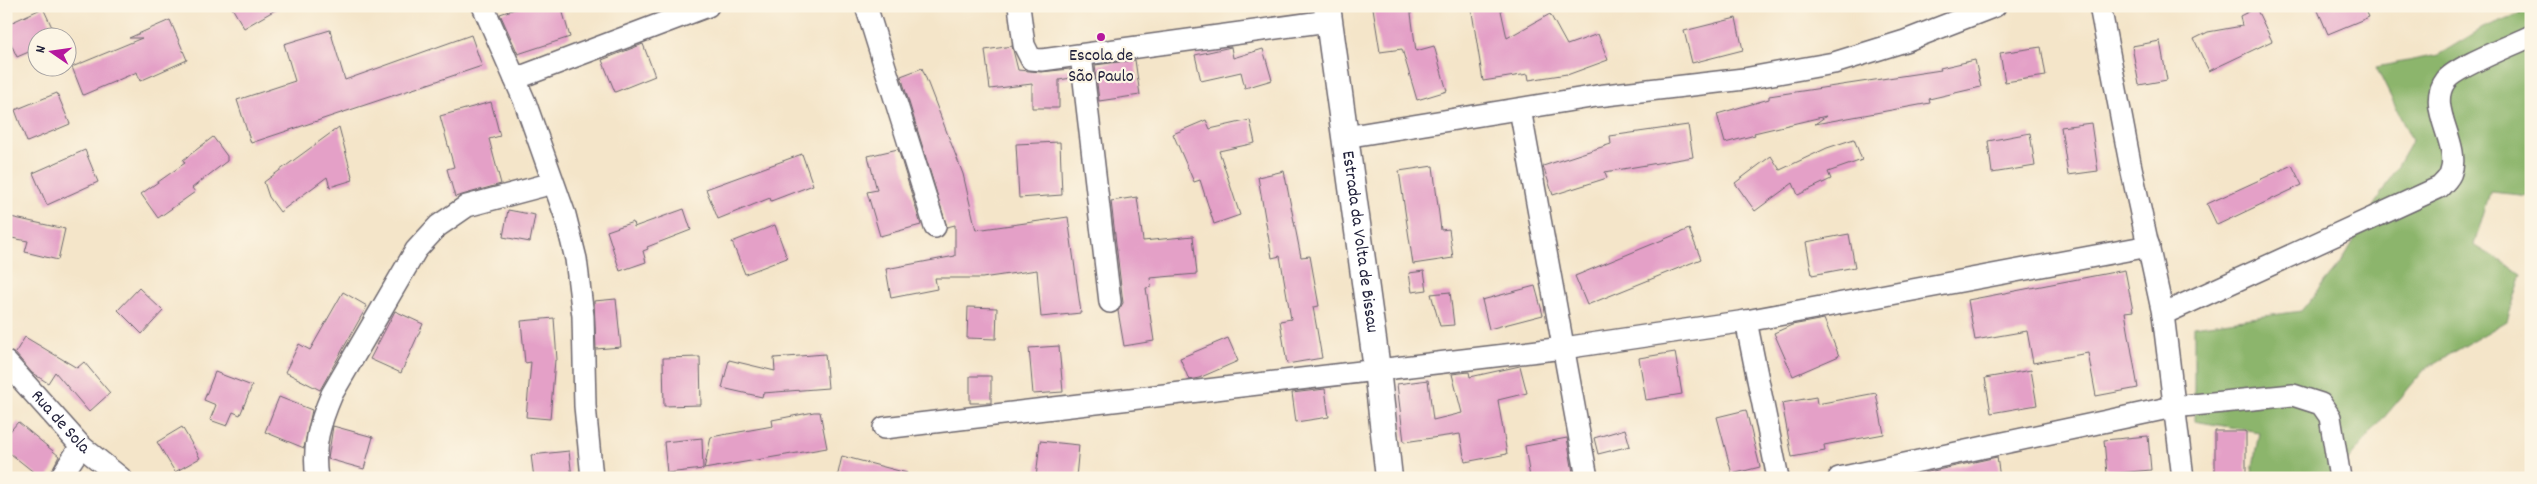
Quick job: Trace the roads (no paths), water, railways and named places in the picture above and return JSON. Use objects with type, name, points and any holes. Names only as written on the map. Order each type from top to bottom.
[{"type":"main road","name":"Estrada da Volta de Bissau","points":[[1327,14],[1377,369],[1389,478]]},
{"type":"street","points":[[483,6],[515,79],[565,215],[576,259],[583,316],[585,406],[592,478]]},
{"type":"street","points":[[515,79],[708,6]]},
{"type":"street","points":[[866,6],[935,227]]},
{"type":"street","points":[[1019,6],[1024,45],[1031,58],[1042,60],[1327,14]]},
{"type":"street","points":[[1345,137],[1597,96],[1744,79],[1834,63],[1905,41],[1995,6]]},
{"type":"street","points":[[2100,6],[2163,314],[2183,478]]},
{"type":"street","points":[[2163,314],[2440,187],[2451,174],[2454,156],[2440,108],[2441,93],[2446,80],[2458,71],[2531,36]]},
{"type":"street","points":[[1080,55],[1110,302]]},
{"type":"street","points":[[1520,109],[1587,478]]},
{"type":"street","points":[[317,478],[315,444],[320,424],[332,394],[416,250],[438,226],[468,206],[553,183]]},
{"type":"street","points":[[884,428],[1064,405],[1245,387],[1377,369],[1564,348],[1746,321],[2149,246]]},
{"type":"street","points":[[1746,321],[1778,478]]},
{"type":"street","name":"Rua de Sola","points":[[6,362],[81,446],[121,478]]},
{"type":"street","points":[[1839,478],[2173,406],[2293,395],[2321,404],[2330,417],[2340,478]]},
{"type":"street","points":[[60,478],[81,446]]},
{"type":"place","name":"Escola de São Paulo","points":[[1101,37]]}]
